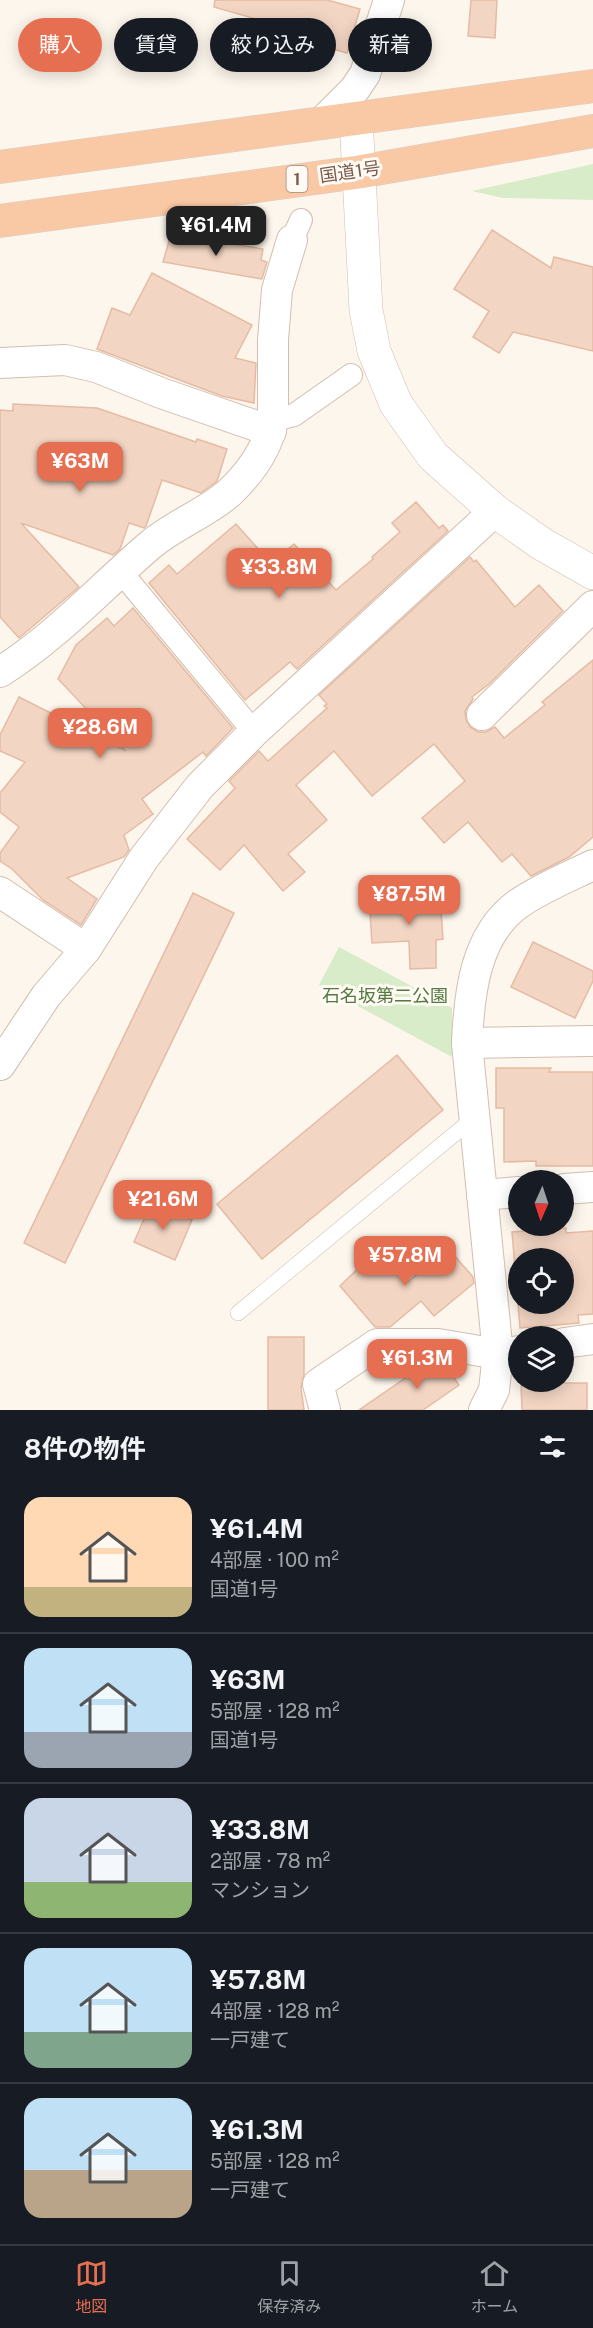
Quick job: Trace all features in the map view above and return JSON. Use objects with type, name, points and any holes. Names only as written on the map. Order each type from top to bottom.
[{"type":"highway","points":[[0,167],[593,86]]},
{"type":"highway","name":"国道1号","points":[[0,221],[359,172],[593,131]]},
{"type":"street","points":[[322,123],[355,89],[365,74],[389,0]]},
{"type":"street","points":[[356,118],[366,310],[374,351],[396,404],[433,456],[495,511],[542,543],[593,573]]},
{"type":"street","points":[[0,672],[73,618],[152,544],[228,493],[254,466],[272,425],[273,340],[277,290],[296,230]]},
{"type":"street","points":[[0,363],[65,360],[96,367],[161,393],[272,425],[294,415],[351,375]]},
{"type":"street","points":[[0,1065],[46,996],[86,949],[144,858],[200,786],[254,732],[495,511]]},
{"type":"street","points":[[121,572],[254,732]]},
{"type":"street","points":[[482,715],[593,606]]},
{"type":"street","points":[[493,1403],[508,1352],[482,1195],[467,1043],[469,999],[479,960],[494,928],[517,904],[593,865]]},
{"type":"street","points":[[0,892],[86,949]]},
{"type":"street","points":[[467,1043],[593,1041]]},
{"type":"street","points":[[574,1188],[593,1187]]},
{"type":"street","points":[[482,1195],[508,1193]]},
{"type":"street","points":[[574,1342],[593,1339]]},
{"type":"street","points":[[325,1410],[318,1384],[377,1344],[438,1344],[508,1352]]},
{"type":"lane","points":[[238,1313],[474,1118]]},
{"type":"green space","points":[[593,164],[593,200],[503,198],[472,191]]},
{"type":"green space","name":"石名坂第二公園","points":[[339,947],[452,1008],[452,1057],[319,985]]},
{"type":"building","points":[[215,0],[327,0],[360,9],[357,18],[348,18],[347,53],[336,50],[336,18],[252,18],[214,7]]},
{"type":"building","points":[[471,0],[497,0],[495,38],[468,36]]},
{"type":"building","points":[[492,230],[551,268],[554,257],[593,267],[593,351],[513,332],[499,353],[473,337],[489,311],[454,289]]},
{"type":"building","points":[[171,234],[219,248],[220,242],[263,249],[261,260],[267,262],[262,279],[163,262]]},
{"type":"building","points":[[152,273],[252,325],[235,358],[256,363],[254,403],[222,396],[97,349],[112,308],[130,315]]},
{"type":"building","points":[[13,404],[97,408],[196,442],[197,439],[227,449],[217,481],[201,493],[162,480],[146,526],[144,528],[129,523],[120,549],[113,555],[21,523],[79,587],[19,638],[0,617],[0,410],[13,411]]},
{"type":"building","points":[[416,502],[439,528],[443,525],[448,531],[297,669],[290,662],[245,700],[149,583],[169,565],[177,574],[236,524],[271,563],[294,544],[336,590],[373,559],[372,557],[400,532],[392,523]]},
{"type":"building","points":[[470,557],[474,562],[476,560],[515,607],[539,585],[563,611],[489,684],[472,697],[465,711],[470,727],[478,732],[486,732],[495,727],[504,738],[545,705],[542,702],[593,660],[593,837],[569,857],[531,876],[512,854],[502,862],[468,822],[444,843],[422,818],[465,781],[434,744],[372,796],[334,751],[296,785],[327,820],[288,854],[305,872],[283,891],[244,845],[220,870],[187,839],[235,788],[229,781],[259,751],[268,761],[327,708],[324,706],[327,704],[319,695]]},
{"type":"building","points":[[133,608],[233,728],[206,756],[203,752],[142,799],[153,814],[124,835],[129,850],[124,857],[67,878],[97,899],[81,925],[43,900],[12,869],[0,861],[0,853],[19,827],[0,812],[0,793],[25,762],[0,751],[0,735],[19,697],[126,751],[58,679],[76,645],[107,618],[114,626]]},
{"type":"building","points":[[193,893],[234,913],[65,1263],[24,1243]]},
{"type":"building","points":[[440,895],[443,939],[436,940],[436,968],[410,969],[409,941],[372,943],[369,899]]},
{"type":"building","points":[[533,942],[593,971],[593,981],[575,1018],[511,987]]},
{"type":"building","points":[[397,1055],[443,1110],[262,1259],[217,1204]]},
{"type":"building","points":[[496,1068],[551,1068],[549,1072],[593,1072],[593,1166],[536,1166],[536,1161],[504,1162],[504,1108],[496,1108]]},
{"type":"building","points":[[151,1203],[192,1220],[175,1260],[134,1242]]},
{"type":"building","points":[[593,1231],[593,1314],[578,1315],[579,1323],[520,1326],[519,1314],[574,1314],[574,1248],[513,1248],[512,1236],[574,1236],[574,1232]]},
{"type":"building","points":[[380,1247],[408,1282],[448,1248],[473,1277],[474,1283],[434,1316],[421,1301],[390,1327],[375,1327],[340,1286]]},
{"type":"building","points":[[268,1337],[304,1337],[304,1375],[301,1388],[304,1410],[268,1410]]},
{"type":"building","points":[[430,1361],[443,1362],[459,1385],[423,1410],[359,1410]]},
{"type":"building","points":[[574,1383],[587,1383],[587,1410],[522,1410],[521,1392],[574,1392]]}]
